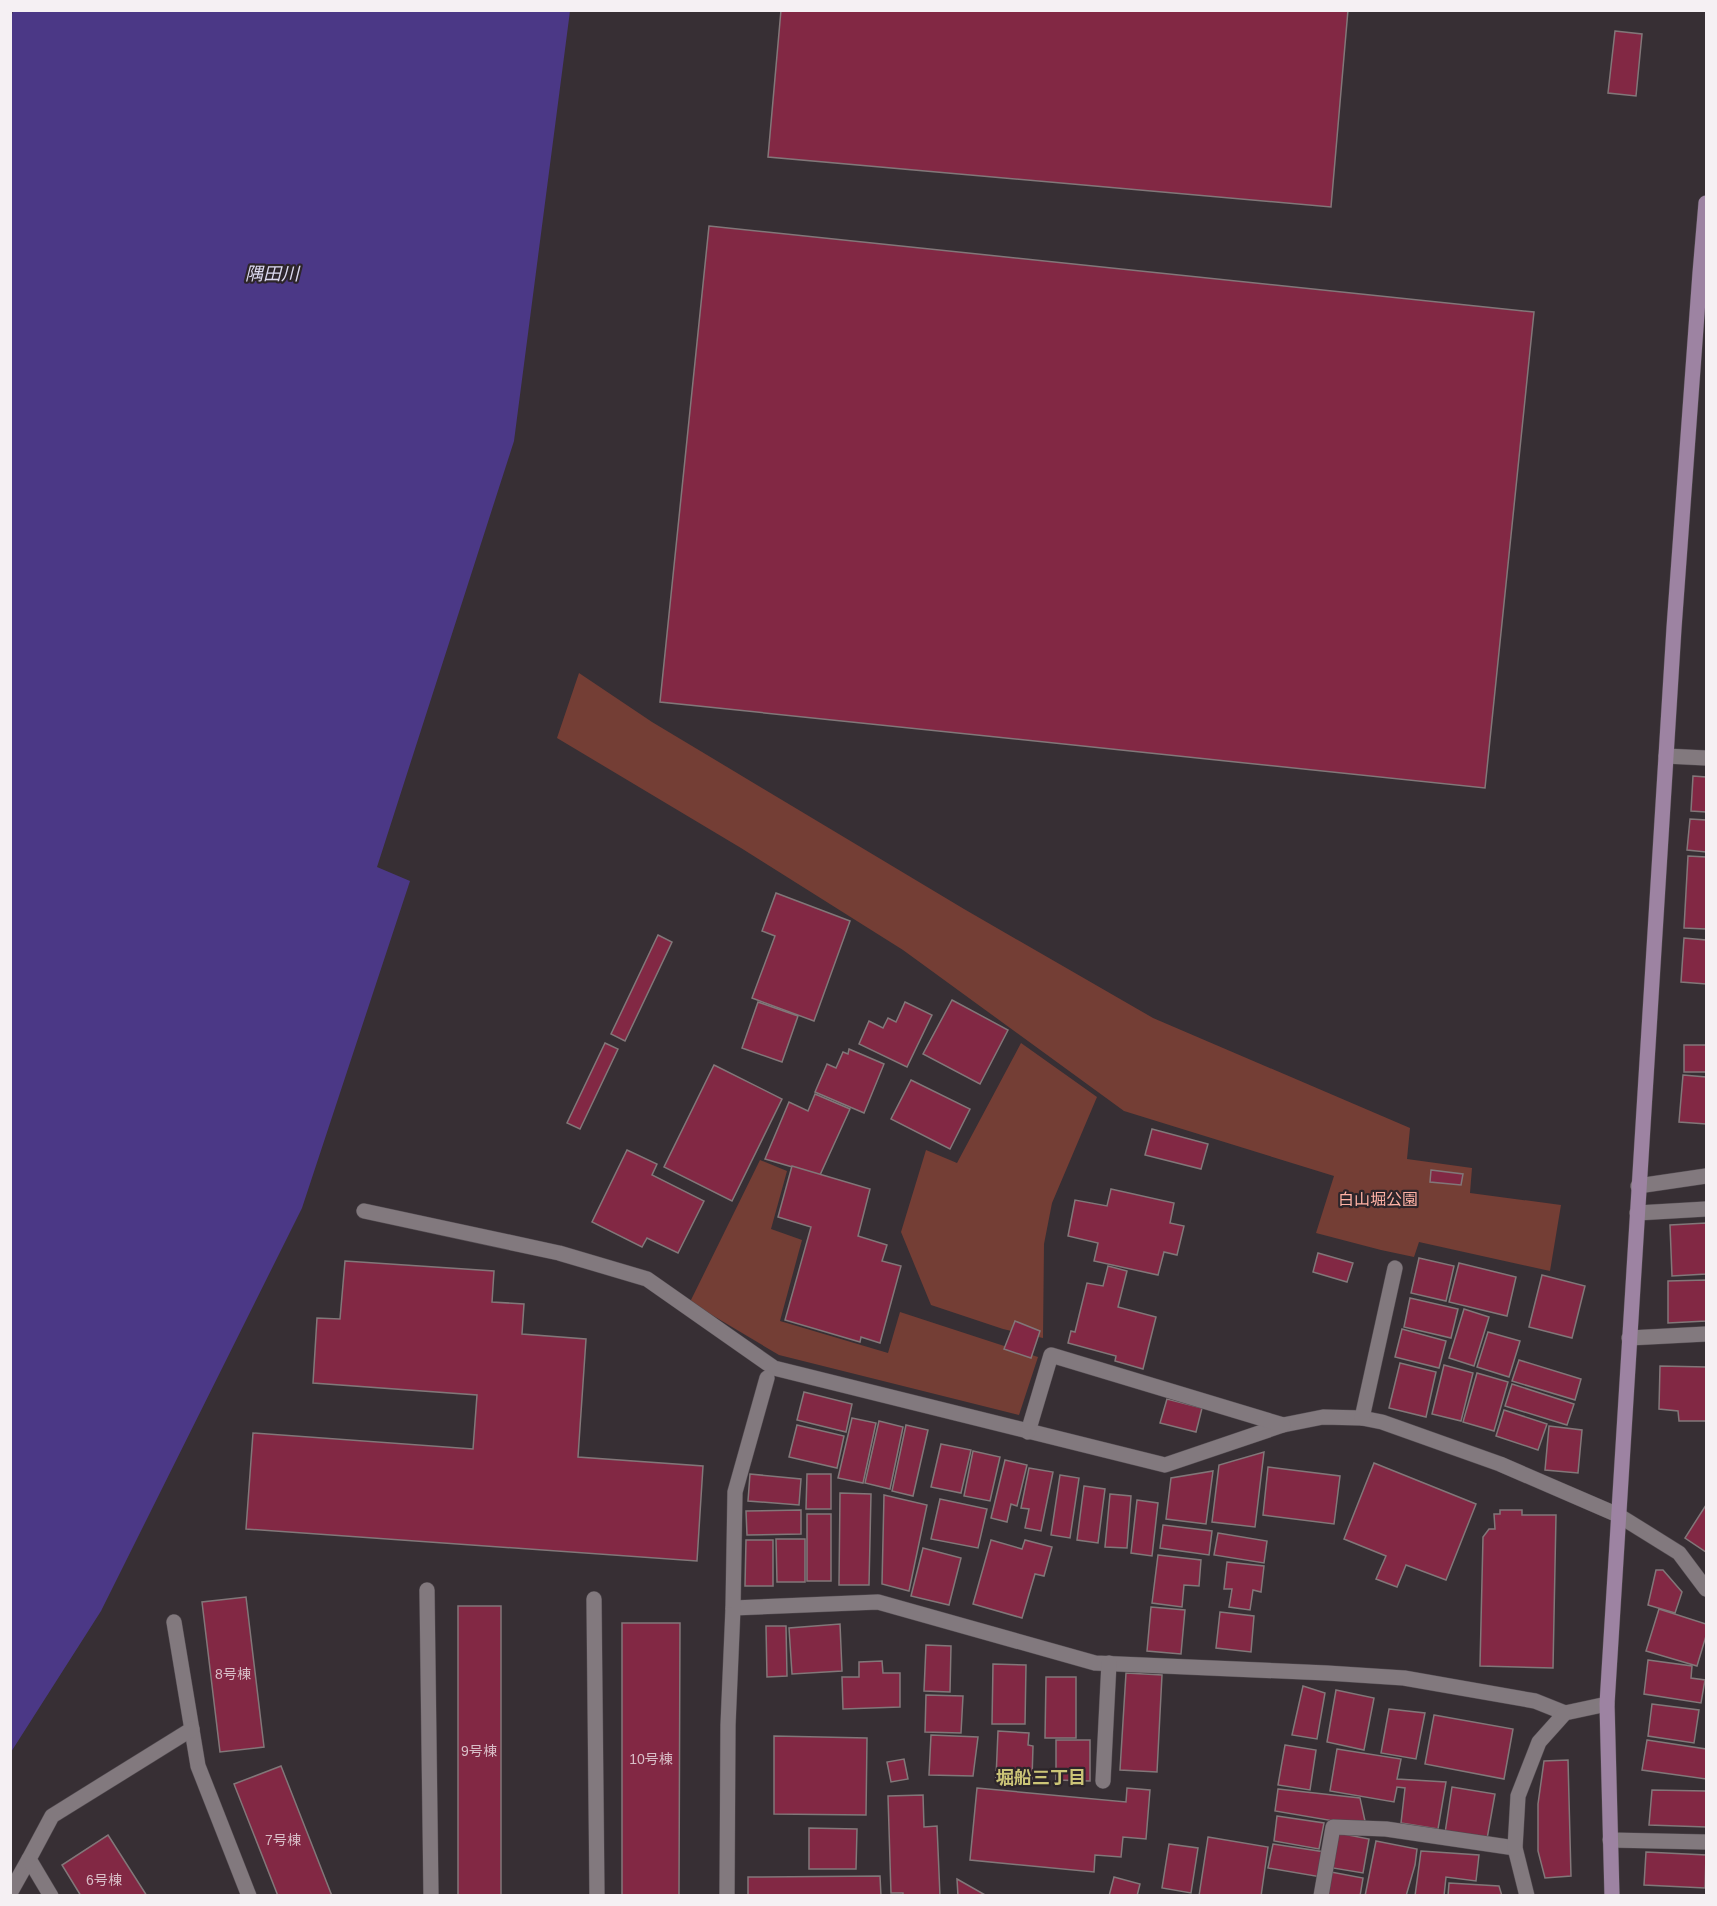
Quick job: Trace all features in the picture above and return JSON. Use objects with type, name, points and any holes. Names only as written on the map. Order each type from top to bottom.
[{"type":"street","points":[[1611,1896],[1606,1704],[1666,756],[1701,337],[1707,203]]},
{"type":"street","points":[[1666,756],[1707,758]]},
{"type":"street","points":[[1638,1186],[1707,1176]]},
{"type":"street","points":[[1637,1213],[1707,1209]]},
{"type":"street","points":[[364,1210],[559,1253],[648,1279],[770,1373],[1166,1465],[1283,1425],[1323,1417],[1362,1418],[1382,1422],[1500,1464],[1618,1515],[1679,1553],[1707,1589]]},
{"type":"street","points":[[1362,1418],[1395,1268]]},
{"type":"street","points":[[1629,1338],[1707,1334]]},
{"type":"street","points":[[1028,1432],[1051,1355],[1283,1425]]},
{"type":"street","points":[[727,1896],[735,1492],[770,1373]]},
{"type":"street","points":[[427,1590],[431,1896]]},
{"type":"street","points":[[594,1599],[597,1896]]},
{"type":"street","points":[[733,1608],[878,1602],[1095,1663],[1404,1678],[1535,1701],[1564,1713],[1606,1704]]},
{"type":"street","points":[[174,1622],[198,1766],[249,1896]]},
{"type":"street","points":[[1103,1781],[1109,1664]]},
{"type":"street","points":[[1527,1896],[1515,1848],[1518,1796],[1539,1742],[1564,1713]]},
{"type":"street","points":[[10,1893],[52,1816],[192,1729]]},
{"type":"street","points":[[1321,1896],[1333,1827],[1386,1830],[1515,1848]]},
{"type":"street","points":[[1610,1840],[1707,1842]]},
{"type":"street","points":[[29,1859],[51,1896]]},
{"type":"green space","name":"白山堀公園","points":[[579,673],[652,722],[964,909],[1153,1018],[1410,1128],[1407,1159],[1472,1168],[1470,1193],[1561,1205],[1550,1271],[1419,1242],[1414,1257],[1316,1233],[1334,1176],[1124,1111],[903,950],[741,848],[557,738]]},
{"type":"green space","points":[[1021,1043],[1097,1097],[1052,1203],[1044,1244],[1043,1338],[1003,1329],[931,1305],[901,1232],[926,1150],[957,1163]]},
{"type":"green space","points":[[760,1160],[787,1171],[771,1229],[802,1240],[780,1321],[888,1353],[900,1312],[1038,1357],[1019,1415],[779,1355],[690,1302]]},
{"type":"water","name":"隅田川","points":[[13,11],[570,11],[514,441],[377,867],[410,881],[302,1208],[101,1611],[11,1752],[10,21]]},
{"type":"building","points":[[781,10],[1348,10],[1331,207],[768,157]]},
{"type":"building","points":[[1615,31],[1642,34],[1636,96],[1608,93]]},
{"type":"building","points":[[709,226],[1534,312],[1485,788],[660,702]]},
{"type":"building","points":[[1693,776],[1706,777],[1706,812],[1691,811]]},
{"type":"building","points":[[1690,819],[1706,820],[1706,852],[1687,850]]},
{"type":"building","points":[[1688,856],[1706,857],[1706,929],[1684,928]]},
{"type":"building","points":[[776,893],[850,921],[814,1021],[752,998],[775,936],[762,931]]},
{"type":"building","points":[[658,935],[672,942],[625,1041],[611,1034]]},
{"type":"building","points":[[1684,938],[1706,940],[1706,984],[1681,982]]},
{"type":"building","points":[[952,1000],[1008,1030],[980,1084],[923,1054]]},
{"type":"building","points":[[758,1002],[798,1016],[782,1062],[742,1048]]},
{"type":"building","points":[[905,1002],[932,1015],[907,1067],[859,1044],[869,1021],[883,1028],[888,1018],[896,1022]]},
{"type":"building","points":[[605,1043],[618,1049],[580,1129],[567,1123]]},
{"type":"building","points":[[1684,1045],[1706,1045],[1706,1072],[1684,1072]]},
{"type":"building","points":[[849,1049],[884,1064],[864,1113],[815,1092],[827,1064],[836,1068],[843,1052],[848,1054]]},
{"type":"building","points":[[714,1065],[782,1099],[732,1201],[664,1167]]},
{"type":"building","points":[[1683,1075],[1706,1077],[1706,1124],[1679,1122]]},
{"type":"building","points":[[911,1080],[970,1109],[950,1149],[891,1119]]},
{"type":"building","points":[[815,1094],[850,1109],[820,1175],[765,1159],[789,1102],[808,1111]]},
{"type":"building","points":[[1152,1129],[1208,1144],[1201,1169],[1145,1155]]},
{"type":"building","points":[[627,1150],[657,1164],[652,1175],[704,1201],[678,1253],[647,1238],[642,1247],[592,1222]]},
{"type":"building","points":[[792,1166],[870,1189],[858,1236],[887,1245],[882,1261],[901,1266],[880,1343],[861,1337],[860,1342],[785,1320],[811,1227],[778,1217]]},
{"type":"building","points":[[1431,1170],[1463,1174],[1461,1185],[1430,1182]]},
{"type":"building","points":[[1111,1189],[1174,1203],[1170,1223],[1184,1226],[1177,1255],[1164,1252],[1158,1275],[1094,1261],[1098,1243],[1068,1236],[1075,1200],[1107,1206]]},
{"type":"building","points":[[1706,1223],[1706,1274],[1672,1276],[1670,1225]]},
{"type":"building","points":[[1318,1253],[1353,1263],[1347,1282],[1313,1272]]},
{"type":"building","points":[[1419,1258],[1454,1266],[1446,1301],[1411,1293]]},
{"type":"building","points":[[345,1261],[494,1271],[492,1302],[524,1304],[522,1334],[586,1339],[578,1457],[703,1466],[697,1561],[246,1529],[253,1433],[473,1449],[477,1395],[313,1383],[317,1318],[340,1319]]},
{"type":"building","points":[[1459,1263],[1516,1277],[1507,1316],[1449,1302]]},
{"type":"building","points":[[1108,1266],[1127,1271],[1118,1307],[1156,1317],[1143,1369],[1115,1361],[1116,1356],[1068,1343],[1071,1331],[1075,1332],[1087,1283],[1103,1286]]},
{"type":"building","points":[[1542,1275],[1585,1286],[1572,1338],[1529,1327]]},
{"type":"building","points":[[1706,1280],[1706,1321],[1668,1323],[1668,1281]]},
{"type":"building","points":[[1410,1298],[1458,1309],[1451,1338],[1404,1327]]},
{"type":"building","points":[[1464,1309],[1489,1317],[1474,1366],[1449,1358]]},
{"type":"building","points":[[1015,1321],[1040,1331],[1031,1358],[1004,1349]]},
{"type":"building","points":[[1402,1329],[1446,1341],[1439,1368],[1395,1357]]},
{"type":"building","points":[[1488,1332],[1520,1341],[1509,1377],[1477,1367]]},
{"type":"building","points":[[1519,1360],[1581,1379],[1575,1400],[1512,1381]]},
{"type":"building","points":[[1400,1363],[1436,1372],[1426,1417],[1389,1408]]},
{"type":"building","points":[[1444,1365],[1473,1373],[1461,1421],[1432,1414]]},
{"type":"building","points":[[1660,1366],[1706,1367],[1706,1421],[1679,1421],[1678,1411],[1659,1409]]},
{"type":"building","points":[[1477,1373],[1508,1382],[1494,1431],[1463,1422]]},
{"type":"building","points":[[1512,1384],[1574,1404],[1567,1425],[1505,1406]]},
{"type":"building","points":[[804,1392],[852,1404],[846,1432],[797,1420]]},
{"type":"building","points":[[1167,1399],[1202,1408],[1196,1432],[1160,1423]]},
{"type":"building","points":[[1504,1410],[1547,1424],[1538,1450],[1496,1436]]},
{"type":"building","points":[[852,1418],[876,1423],[863,1483],[838,1478]]},
{"type":"building","points":[[879,1421],[903,1427],[890,1489],[865,1483]]},
{"type":"building","points":[[797,1425],[844,1436],[837,1468],[789,1457]]},
{"type":"building","points":[[906,1425],[928,1430],[913,1496],[892,1491]]},
{"type":"building","points":[[1549,1426],[1582,1430],[1578,1473],[1545,1470]]},
{"type":"building","points":[[941,1444],[971,1450],[961,1493],[931,1487]]},
{"type":"building","points":[[973,1451],[1000,1457],[990,1501],[964,1496]]},
{"type":"building","points":[[1264,1452],[1255,1527],[1212,1522],[1219,1465]]},
{"type":"building","points":[[1005,1460],[1027,1465],[1017,1506],[1011,1504],[1007,1522],[991,1518]]},
{"type":"building","points":[[1374,1463],[1476,1504],[1446,1580],[1406,1565],[1397,1587],[1376,1579],[1386,1556],[1344,1539]]},
{"type":"building","points":[[1268,1467],[1340,1476],[1334,1524],[1263,1515]]},
{"type":"building","points":[[1029,1468],[1053,1472],[1041,1531],[1025,1528],[1029,1509],[1021,1508]]},
{"type":"building","points":[[1213,1471],[1206,1524],[1166,1519],[1171,1478]]},
{"type":"building","points":[[750,1474],[801,1479],[799,1505],[748,1501]]},
{"type":"building","points":[[807,1474],[831,1474],[831,1509],[806,1509]]},
{"type":"building","points":[[1060,1475],[1079,1478],[1070,1538],[1051,1535]]},
{"type":"building","points":[[1084,1486],[1105,1489],[1098,1543],[1077,1540]]},
{"type":"building","points":[[840,1493],[871,1494],[869,1585],[839,1585]]},
{"type":"building","points":[[1110,1494],[1131,1496],[1127,1548],[1105,1547]]},
{"type":"building","points":[[884,1495],[927,1505],[909,1591],[882,1584]]},
{"type":"building","points":[[940,1499],[987,1509],[978,1548],[931,1539]]},
{"type":"building","points":[[1137,1500],[1158,1503],[1152,1556],[1131,1553]]},
{"type":"building","points":[[1706,1505],[1706,1552],[1685,1538]]},
{"type":"building","points":[[801,1510],[801,1534],[747,1535],[746,1511]]},
{"type":"building","points":[[1500,1510],[1522,1510],[1522,1515],[1556,1515],[1553,1668],[1480,1666],[1483,1537],[1489,1529],[1495,1529],[1494,1514],[1500,1514]]},
{"type":"building","points":[[807,1514],[831,1514],[831,1581],[807,1581]]},
{"type":"building","points":[[1163,1525],[1212,1531],[1209,1555],[1160,1548]]},
{"type":"building","points":[[1218,1533],[1267,1541],[1264,1563],[1214,1555]]},
{"type":"building","points":[[776,1539],[805,1539],[805,1582],[777,1582]]},
{"type":"building","points":[[746,1540],[773,1540],[773,1586],[745,1586]]},
{"type":"building","points":[[991,1540],[1022,1549],[1025,1540],[1052,1547],[1044,1576],[1035,1574],[1022,1618],[973,1604]]},
{"type":"building","points":[[923,1548],[961,1558],[949,1605],[911,1596]]},
{"type":"building","points":[[1158,1555],[1201,1560],[1199,1586],[1184,1585],[1182,1607],[1152,1603]]},
{"type":"building","points":[[1227,1562],[1264,1566],[1261,1592],[1253,1590],[1250,1610],[1229,1607],[1232,1589],[1224,1589]]},
{"type":"building","points":[[1656,1570],[1663,1570],[1682,1592],[1675,1613],[1648,1605]]},
{"type":"building","points":[[246,1597],[264,1747],[220,1752],[202,1602]]},
{"type":"building","points":[[458,1606],[501,1606],[501,1896],[458,1896]]},
{"type":"building","points":[[1151,1607],[1185,1610],[1181,1654],[1147,1651]]},
{"type":"building","points":[[1659,1609],[1706,1624],[1706,1636],[1697,1666],[1646,1651]]},
{"type":"building","points":[[1220,1612],[1254,1616],[1251,1652],[1216,1648]]},
{"type":"building","points":[[622,1623],[680,1623],[679,1896],[622,1896]]},
{"type":"building","points":[[840,1624],[842,1671],[792,1674],[789,1628]]},
{"type":"building","points":[[766,1626],[786,1626],[787,1676],[767,1677]]},
{"type":"building","points":[[926,1645],[951,1646],[950,1692],[924,1691]]},
{"type":"building","points":[[1648,1660],[1692,1666],[1691,1678],[1705,1680],[1701,1703],[1644,1694]]},
{"type":"building","points":[[882,1661],[883,1673],[900,1673],[900,1707],[843,1709],[842,1677],[859,1677],[859,1662]]},
{"type":"building","points":[[993,1664],[1026,1665],[1025,1724],[992,1724]]},
{"type":"building","points":[[1126,1673],[1162,1675],[1157,1772],[1120,1770]]},
{"type":"building","points":[[1046,1677],[1076,1677],[1076,1738],[1045,1738]]},
{"type":"building","points":[[1303,1686],[1325,1693],[1317,1739],[1292,1735]]},
{"type":"building","points":[[1336,1690],[1374,1698],[1364,1750],[1327,1742]]},
{"type":"building","points":[[926,1695],[963,1696],[961,1733],[925,1732]]},
{"type":"building","points":[[1652,1704],[1699,1710],[1694,1743],[1648,1736]]},
{"type":"building","points":[[1389,1709],[1425,1713],[1416,1759],[1381,1753]]},
{"type":"building","points":[[1434,1715],[1513,1729],[1504,1779],[1425,1764]]},
{"type":"building","points":[[998,1731],[1029,1733],[1028,1745],[1033,1746],[1032,1779],[996,1778]]},
{"type":"building","points":[[931,1735],[978,1737],[973,1776],[929,1775]]},
{"type":"building","points":[[774,1736],[867,1738],[866,1815],[774,1814]]},
{"type":"building","points":[[1056,1740],[1090,1740],[1090,1781],[1056,1780]]},
{"type":"building","points":[[1647,1740],[1706,1749],[1706,1779],[1642,1770]]},
{"type":"building","points":[[1285,1745],[1316,1750],[1310,1790],[1278,1785]]},
{"type":"building","points":[[1337,1749],[1401,1759],[1397,1779],[1446,1782],[1438,1829],[1401,1823],[1405,1788],[1397,1787],[1394,1802],[1330,1791]]},
{"type":"building","points":[[904,1759],[908,1779],[891,1782],[887,1762]]},
{"type":"building","points":[[1568,1760],[1571,1876],[1545,1878],[1538,1851],[1538,1804],[1544,1761]]},
{"type":"building","points":[[281,1766],[332,1896],[278,1896],[234,1784]]},
{"type":"building","points":[[1452,1787],[1495,1794],[1487,1839],[1445,1833]]},
{"type":"building","points":[[977,1788],[1126,1802],[1127,1788],[1150,1790],[1146,1839],[1123,1837],[1121,1857],[1095,1855],[1094,1872],[970,1860]]},
{"type":"building","points":[[1278,1789],[1360,1798],[1365,1821],[1363,1826],[1275,1811]]},
{"type":"building","points":[[1652,1790],[1706,1791],[1706,1827],[1649,1825]]},
{"type":"building","points":[[923,1795],[924,1827],[937,1826],[940,1896],[903,1896],[903,1893],[891,1893],[888,1796]]},
{"type":"building","points":[[1277,1816],[1324,1823],[1319,1849],[1274,1841]]},
{"type":"building","points":[[809,1828],[857,1829],[856,1869],[809,1869]]},
{"type":"building","points":[[1338,1833],[1369,1839],[1363,1873],[1333,1868]]},
{"type":"building","points":[[108,1835],[147,1896],[81,1896],[62,1865]]},
{"type":"building","points":[[1208,1837],[1268,1847],[1261,1896],[1199,1896]]},
{"type":"building","points":[[1376,1841],[1417,1849],[1406,1896],[1365,1896]]},
{"type":"building","points":[[1169,1844],[1198,1848],[1191,1893],[1162,1888]]},
{"type":"building","points":[[1273,1844],[1325,1852],[1321,1877],[1268,1868]]},
{"type":"building","points":[[1421,1851],[1479,1855],[1476,1881],[1446,1877],[1444,1896],[1415,1896]]},
{"type":"building","points":[[1646,1852],[1706,1855],[1705,1888],[1644,1885]]},
{"type":"building","points":[[1331,1872],[1363,1878],[1360,1896],[1327,1896]]},
{"type":"building","points":[[880,1876],[881,1896],[748,1896],[748,1877]]},
{"type":"building","points":[[1114,1877],[1140,1884],[1137,1896],[1109,1896]]},
{"type":"building","points":[[957,1879],[987,1896],[958,1896]]},
{"type":"building","points":[[1449,1883],[1499,1886],[1502,1896],[1448,1896]]},
{"type":"district","name":"堀船三丁目","points":[[1041,1778]]}]
